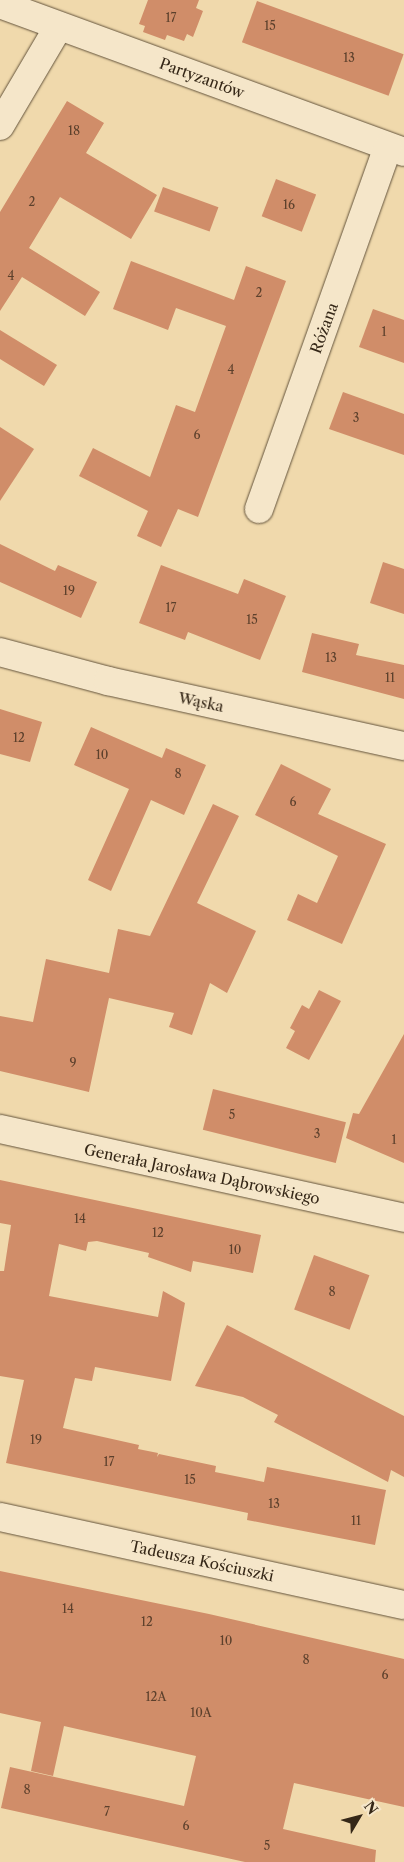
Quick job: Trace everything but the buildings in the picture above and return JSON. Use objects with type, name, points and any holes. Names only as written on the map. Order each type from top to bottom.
[{"type":"street","name":"Partyzantów","points":[[0,4],[396,150]]},
{"type":"street","points":[[0,126],[59,26]]},
{"type":"street","name":"Różana","points":[[259,509],[396,150]]},
{"type":"street","name":"Wąska","points":[[0,652],[108,681],[404,746]]},
{"type":"street","name":"Generała Jarosława Dąbrowskiego","points":[[0,1129],[404,1218]]},
{"type":"street","name":"Tadeusza Kościuszki","points":[[0,1517],[404,1605]]}]
